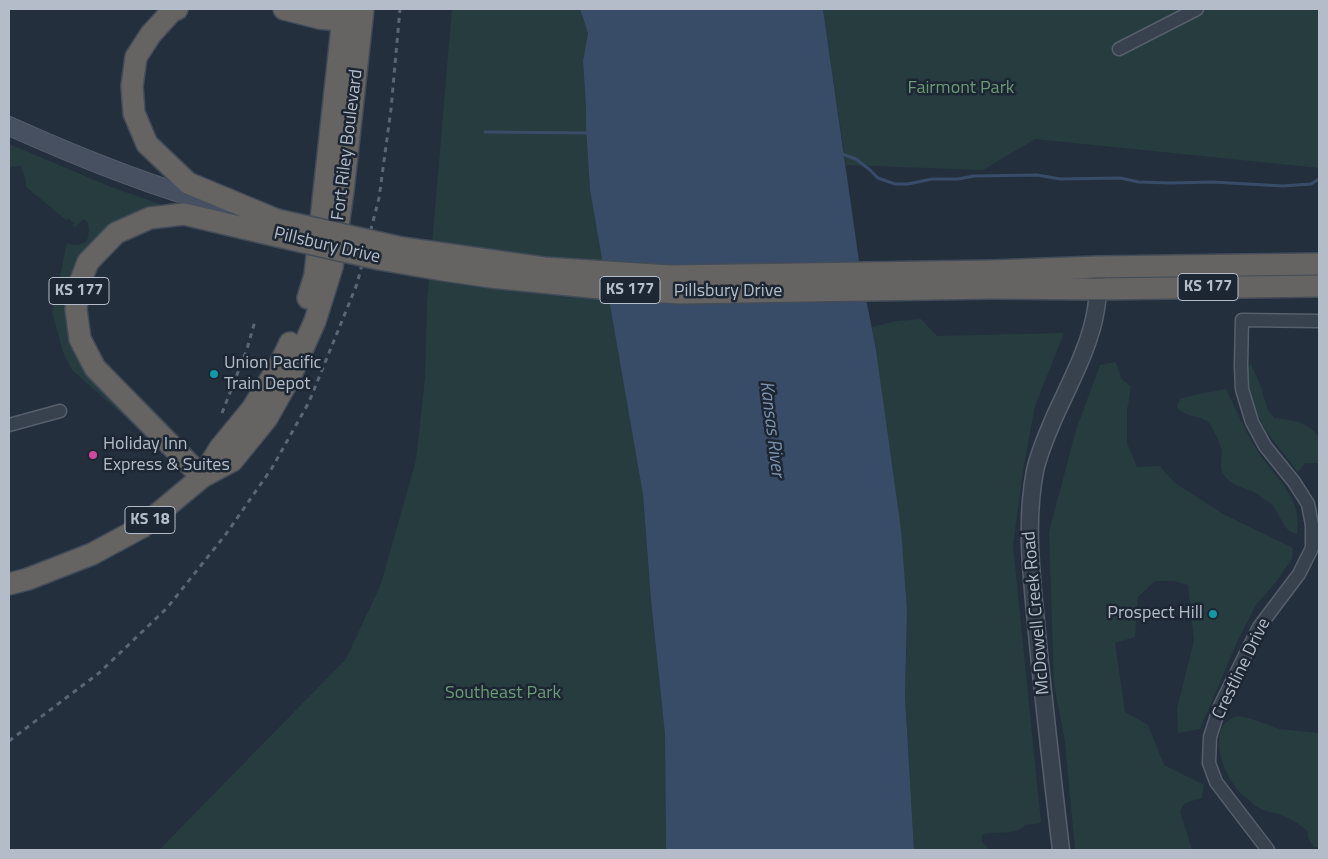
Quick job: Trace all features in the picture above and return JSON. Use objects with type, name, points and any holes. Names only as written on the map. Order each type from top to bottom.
[{"type":"highway","name":"KS 177","points":[[177,9],[172,11],[151,34],[136,58],[132,86],[134,112],[147,144],[188,183],[275,227]]},
{"type":"highway","points":[[284,9],[319,18],[353,15]]},
{"type":"highway","name":"Fort Riley Boulevard","points":[[9,584],[28,579],[92,554],[142,527],[202,477],[220,448],[252,409],[280,364],[302,316],[315,275],[337,71],[353,15]]},
{"type":"highway","name":"KS 177","points":[[202,477],[95,368],[80,339],[76,309],[80,285],[88,262],[116,233],[150,218],[184,214],[275,227]]},
{"type":"highway","name":"Pillsbury Drive","points":[[275,227],[402,248],[544,268],[670,276],[993,280],[1098,289],[1319,286]]},
{"type":"highway","name":"Pillsbury Drive","points":[[993,280],[1097,267],[1319,264]]},
{"type":"main road","name":"Pillsbury Drive","points":[[9,126],[59,148],[275,227]]},
{"type":"main road","name":"Pillsbury Drive","points":[[9,138],[93,173],[174,202],[229,218],[275,227]]},
{"type":"street","points":[[1119,49],[1197,9]]},
{"type":"street","name":"McDowell Creek Road","points":[[1061,850],[1032,576],[1029,541],[1031,508],[1035,471],[1042,445],[1078,366],[1091,332],[1098,289],[1097,267]]},
{"type":"street","name":"Crestline Drive","points":[[1268,850],[1216,782],[1209,762],[1210,737],[1220,706],[1259,627],[1300,574],[1312,548],[1316,528],[1308,504],[1294,482],[1264,446],[1252,422],[1242,390],[1242,320],[1319,321]]},
{"type":"street","points":[[9,425],[60,411]]},
{"type":"green space","name":"Southeast Park","points":[[452,9],[580,9],[588,33],[583,61],[590,190],[643,495],[651,600],[665,735],[666,850],[159,850],[346,659],[381,584],[416,460],[425,378],[427,303]]},
{"type":"green space","name":"Fairmont Park","points":[[823,9],[1319,9],[1319,168],[1035,139],[983,170],[846,165]]},
{"type":"green space","points":[[9,144],[111,187],[160,204],[159,206],[144,209],[118,219],[92,241],[80,257],[67,314],[158,446],[72,370],[63,352],[52,312],[67,243],[77,245],[86,242],[89,234],[88,224],[83,219],[76,227],[72,226],[74,223],[68,218],[66,220],[26,187],[21,166],[9,167]]},
{"type":"green space","points":[[921,319],[937,336],[1064,333],[1035,406],[1024,464],[1013,545],[1041,823],[1024,825],[1019,830],[982,835],[982,842],[988,850],[914,850],[905,697],[907,610],[872,327],[897,321]]},
{"type":"green space","points":[[1116,362],[1121,378],[1131,387],[1127,411],[1127,443],[1137,467],[1160,466],[1175,483],[1223,514],[1293,548],[1292,559],[1276,582],[1256,605],[1237,642],[1200,729],[1178,733],[1177,708],[1194,641],[1188,585],[1174,581],[1155,581],[1138,597],[1135,637],[1115,643],[1125,712],[1148,725],[1164,765],[1204,785],[1202,798],[1185,803],[1180,811],[1192,850],[1075,850],[1065,742],[1054,684],[1049,532],[1076,430],[1100,365]]},
{"type":"green space","points":[[1250,365],[1261,387],[1267,408],[1274,418],[1300,422],[1311,428],[1315,433],[1320,441],[1319,463],[1305,463],[1298,472],[1266,431],[1256,411],[1245,376],[1247,366]]},
{"type":"green space","points":[[1226,389],[1258,452],[1292,499],[1298,521],[1297,534],[1288,529],[1270,503],[1254,492],[1236,485],[1225,476],[1221,469],[1222,452],[1220,445],[1209,423],[1204,419],[1185,414],[1177,406],[1180,399]]},
{"type":"green space","points":[[1238,716],[1279,729],[1319,733],[1319,847],[1314,847],[1308,838],[1308,831],[1305,828],[1286,817],[1255,806],[1241,794],[1232,781],[1224,768],[1220,753],[1219,737],[1225,724]]},
{"type":"water","name":"Kansas River","points":[[580,9],[823,9],[860,268],[876,350],[901,530],[907,610],[905,697],[914,850],[666,850],[665,735],[651,600],[643,495],[590,190],[583,61],[588,33]]},
{"type":"waterway","points":[[485,132],[589,133]]},
{"type":"waterway","points":[[842,154],[856,159],[878,178],[895,184],[974,176],[1037,175],[1060,179],[1120,178],[1139,182],[1212,182],[1283,186],[1311,184],[1319,179]]},
{"type":"railway","points":[[9,741],[99,673],[167,608],[226,534],[272,468],[309,402],[357,284],[379,198],[391,109],[400,9]]},
{"type":"railway","points":[[222,413],[247,349],[255,321]]},
{"type":"place","name":"Union Pacific Train Depot","points":[[214,374]]},
{"type":"place","name":"Holiday Inn Express & Suites","points":[[93,455]]},
{"type":"place","name":"Prospect Hill","points":[[1213,614]]}]
